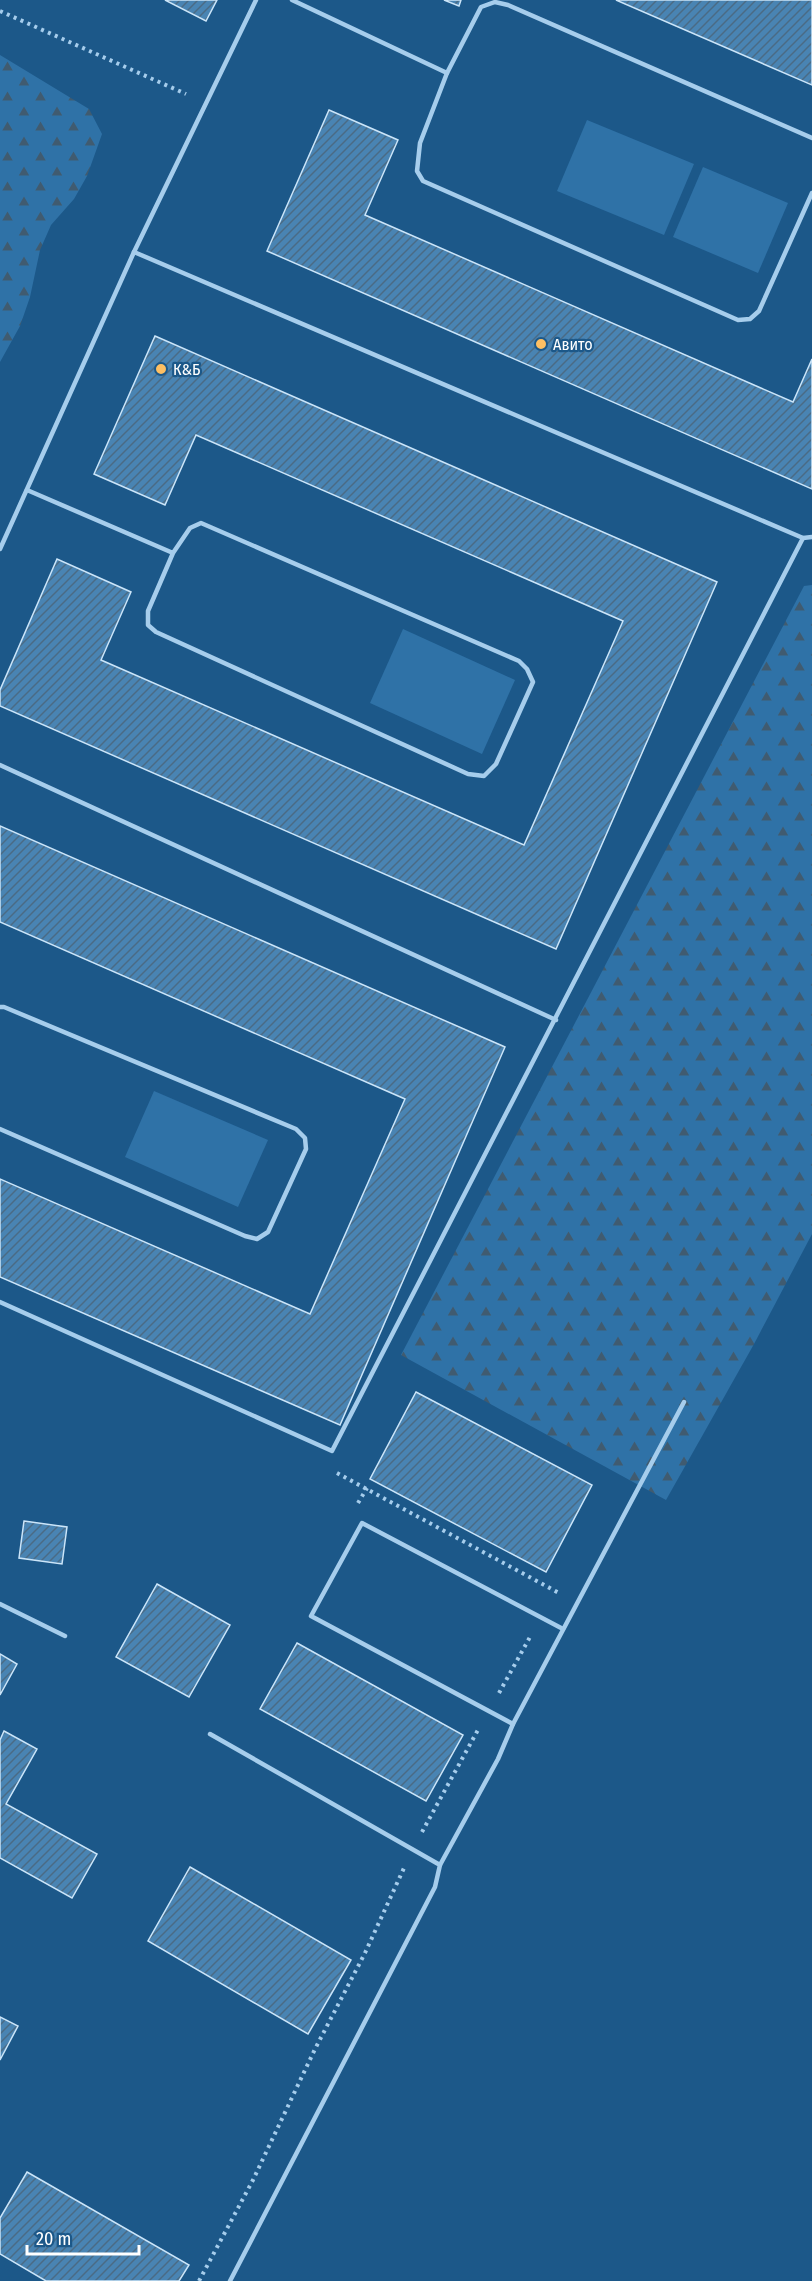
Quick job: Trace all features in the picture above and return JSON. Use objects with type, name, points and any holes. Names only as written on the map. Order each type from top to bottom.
[{"type":"lane","points":[[0,549],[134,252],[256,0]]},
{"type":"lane","points":[[292,0],[447,73]]},
{"type":"lane","points":[[812,138],[519,10],[495,2],[481,7],[447,73],[420,143],[417,171],[423,181],[738,320],[750,319],[759,311],[812,193]]},
{"type":"lane","points":[[134,252],[803,538],[812,537]]},
{"type":"lane","points":[[27,490],[173,554]]},
{"type":"lane","points":[[201,524],[519,661],[527,669],[533,682],[496,764],[484,776],[468,774],[156,632],[148,625],[148,611],[173,554],[190,528],[201,524]]},
{"type":"lane","points":[[0,1302],[332,1451],[803,538]]},
{"type":"lane","points":[[0,765],[556,1020]]},
{"type":"lane","points":[[0,1007],[4,1006],[296,1129],[305,1138],[306,1149],[268,1232],[256,1239],[0,1129]]},
{"type":"lane","points":[[230,2281],[435,1887],[440,1865],[498,1759],[513,1724],[684,1402]]},
{"type":"lane","points":[[513,1724],[311,1616],[362,1523],[563,1629]]},
{"type":"lane","points":[[0,1604],[65,1636]]},
{"type":"lane","points":[[210,1734],[440,1865]]},
{"type":"path","points":[[0,11],[206,103]]},
{"type":"path","points":[[332,1451],[324,1466],[577,1603]]},
{"type":"path","points":[[199,2281],[253,2180],[315,2049],[365,1953],[413,1849],[555,1591]]},
{"type":"green space","points":[[0,55],[89,109],[102,134],[87,176],[74,199],[51,225],[40,250],[30,297],[20,326],[0,362]]},
{"type":"green space","points":[[587,120],[694,164],[664,235],[557,191]]},
{"type":"green space","points":[[703,167],[788,203],[758,273],[673,237]]},
{"type":"green space","points":[[812,585],[812,1234],[754,1344],[666,1500],[401,1355],[804,586]]},
{"type":"green space","points":[[403,629],[515,680],[482,754],[370,703]]},
{"type":"green space","points":[[154,1091],[268,1140],[238,1207],[125,1157]]},
{"type":"building","points":[[165,0],[217,0],[206,21]]},
{"type":"building","points":[[444,0],[461,0],[459,6]]},
{"type":"building","points":[[616,0],[812,0],[812,85]]},
{"type":"building","points":[[329,110],[398,140],[365,215],[793,402],[812,359],[812,489],[267,251]]},
{"type":"building","points":[[155,336],[717,582],[556,949],[0,706],[0,690],[57,559],[131,592],[101,660],[524,845],[623,621],[196,435],[165,505],[94,474]]},
{"type":"building","points":[[0,826],[505,1047],[340,1425],[0,1277],[0,1179],[310,1314],[405,1099],[0,922]]},
{"type":"building","points":[[416,1392],[592,1485],[546,1572],[370,1479]]},
{"type":"building","points":[[24,1521],[67,1527],[62,1564],[19,1558]]},
{"type":"building","points":[[157,1584],[230,1625],[189,1697],[116,1657]]},
{"type":"building","points":[[297,1643],[463,1735],[426,1801],[260,1709]]},
{"type":"building","points":[[0,1654],[17,1664],[0,1695]]},
{"type":"building","points":[[4,1731],[37,1749],[6,1804],[97,1854],[72,1898],[0,1858],[0,1740]]},
{"type":"building","points":[[190,1867],[351,1960],[308,2034],[148,1941]]},
{"type":"building","points":[[0,2017],[18,2026],[0,2060]]},
{"type":"building","points":[[27,2172],[189,2265],[179,2281],[46,2281],[0,2254],[0,2218]]},
{"type":"place","name":"Авито","points":[[541,344]]},
{"type":"place","name":"К&Б","points":[[161,369]]}]
